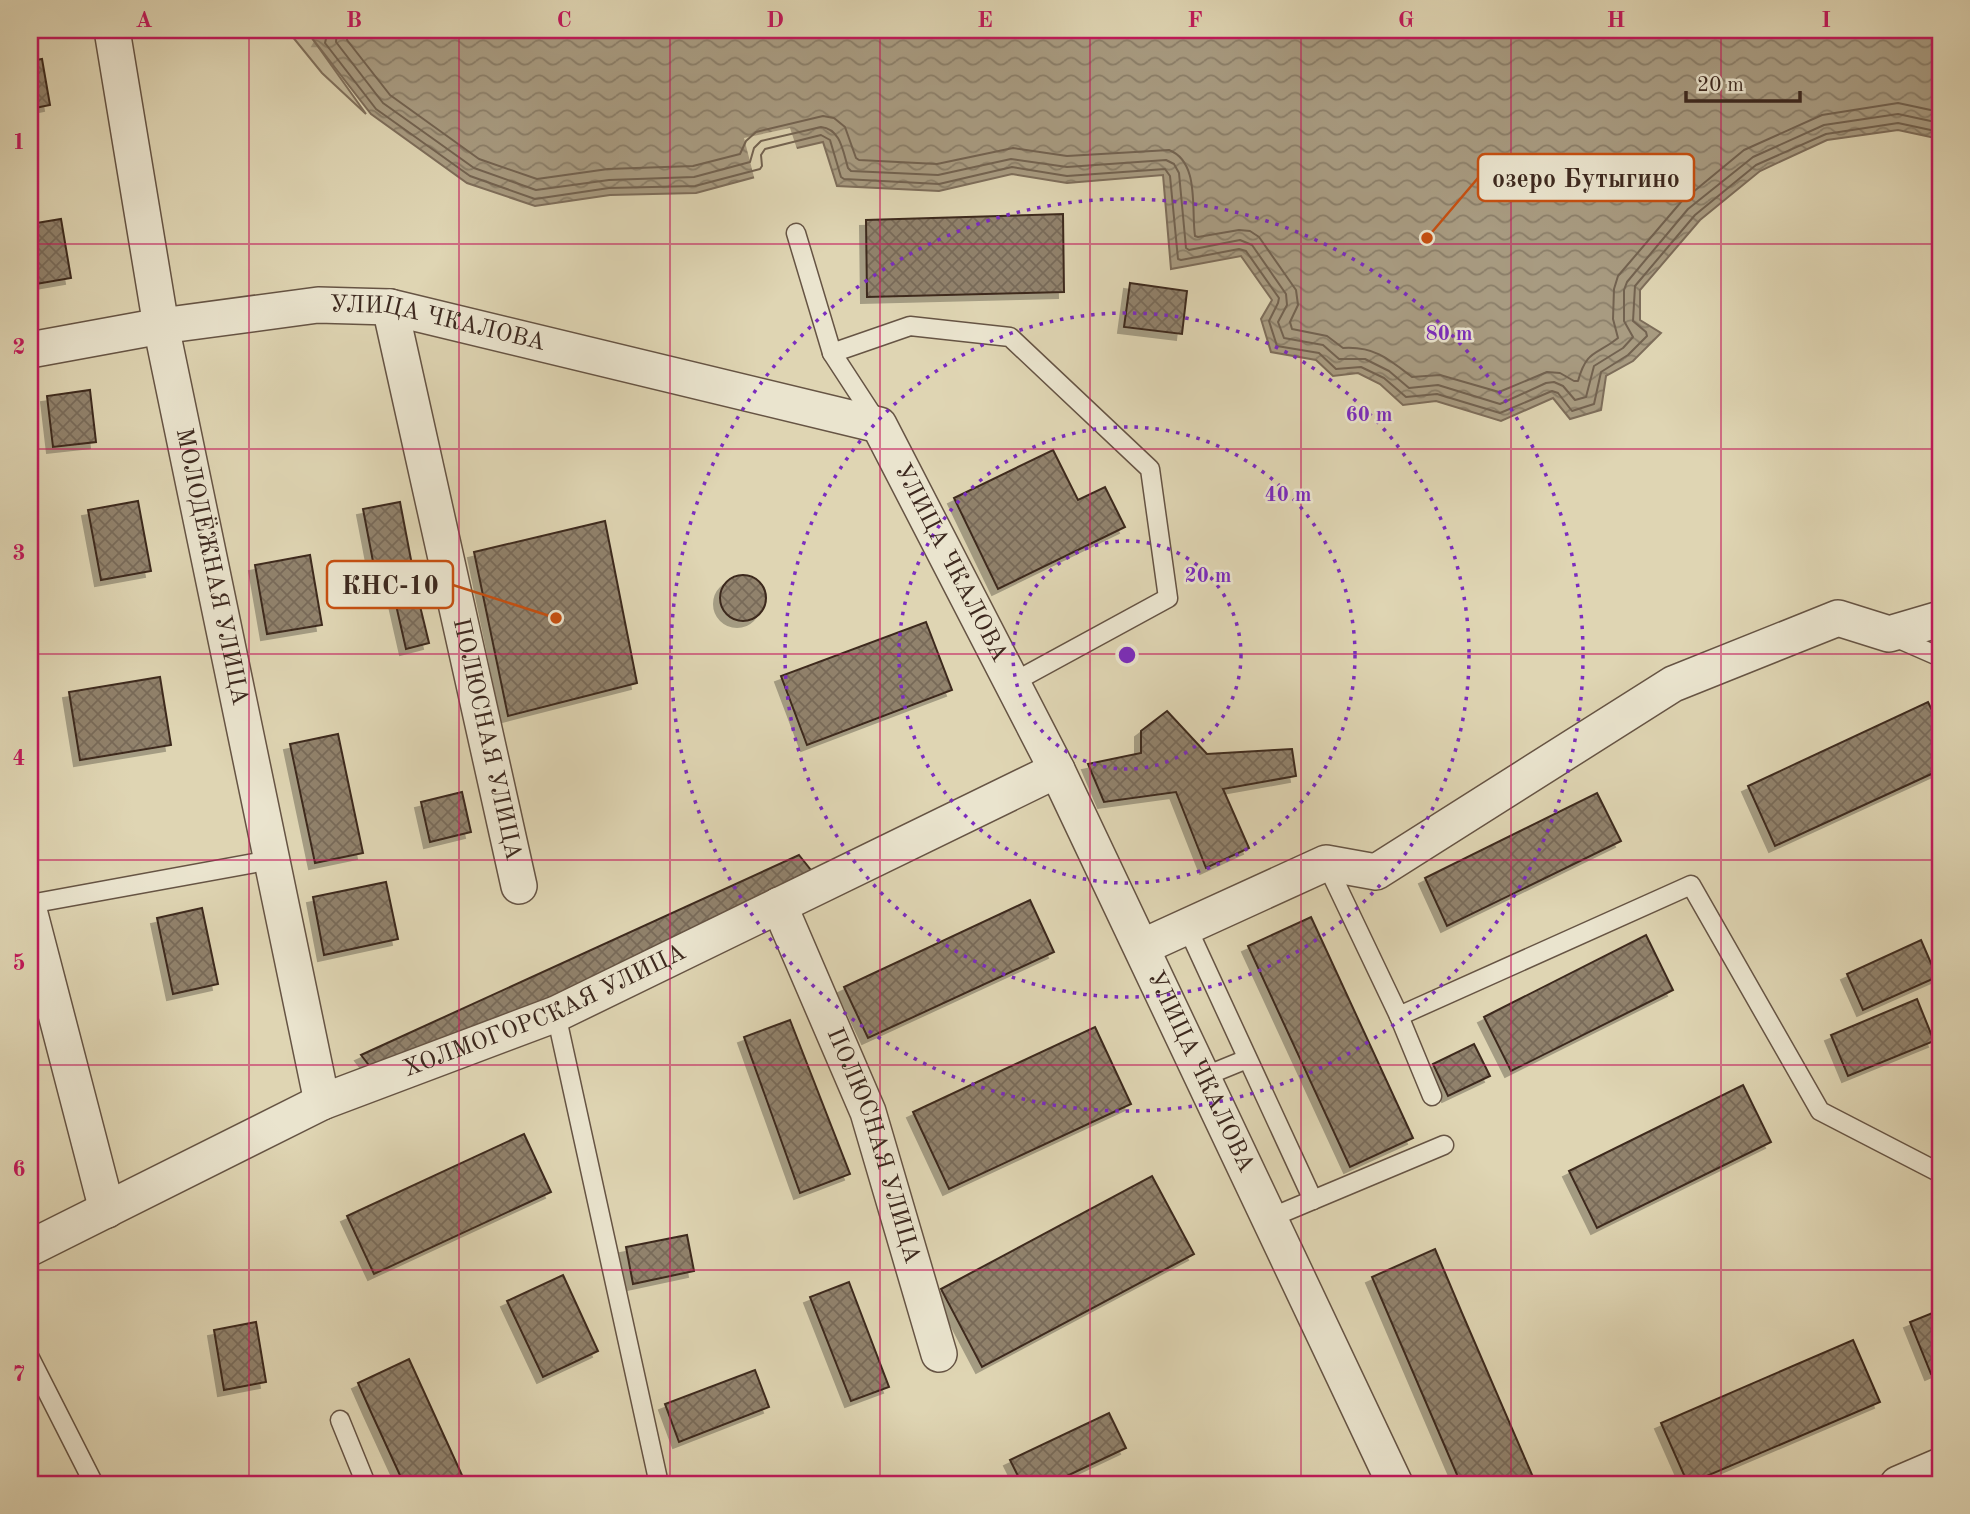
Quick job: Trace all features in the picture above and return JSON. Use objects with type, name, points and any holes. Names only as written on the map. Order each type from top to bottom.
[{"type":"street","name":"МОЛОДЁЖНАЯ УЛИЦА","points":[[112,30],[161,326],[322,1102]]},
{"type":"street","name":"УЛИЦА ЧКАЛОВА","points":[[30,350],[161,326],[318,305],[390,307],[879,425],[1057,770],[1395,1484]]},
{"type":"street","name":"ПОЛЮСНАЯ УЛИЦА","points":[[390,307],[520,886]]},
{"type":"street","points":[[1142,947],[1325,863],[1376,872],[1673,684],[1838,618],[1889,634],[1940,619]]},
{"type":"street","name":"ХОЛМОГОРСКАЯ УЛИЦА","points":[[30,1248],[322,1102],[555,1014],[1057,770]]},
{"type":"street","name":"ПОЛЮСНАЯ УЛИЦА","points":[[779,905],[868,1112],[939,1354]]},
{"type":"street","points":[[30,914],[107,1210]]},
{"type":"street","points":[[1898,1484],[1940,1466]]},
{"type":"lane","points":[[796,233],[832,353],[879,425]]},
{"type":"lane","points":[[832,353],[910,326],[1010,337],[1150,469],[1168,598],[1012,683]]},
{"type":"lane","points":[[1889,634],[1940,657]]},
{"type":"lane","points":[[30,904],[271,860]]},
{"type":"lane","points":[[1325,863],[1399,1016],[1432,1096]]},
{"type":"lane","points":[[1399,1016],[1691,885],[1820,1111],[1940,1173]]},
{"type":"lane","points":[[1186,927],[1313,1200]]},
{"type":"lane","points":[[555,1014],[659,1484]]},
{"type":"lane","points":[[1203,1077],[1247,1059]]},
{"type":"lane","points":[[1270,1218],[1444,1145]]},
{"type":"lane","points":[[30,1358],[94,1484]]},
{"type":"lane","points":[[340,1420],[366,1484]]},
{"type":"green space","points":[[287,30],[326,30],[312,38],[366,114],[322,73]]},
{"type":"water","points":[[326,30],[1940,30],[1940,139],[1898,130],[1827,140],[1760,171],[1700,220],[1640,290],[1640,320],[1661,333],[1633,361],[1606,376],[1601,410],[1570,419],[1553,398],[1501,421],[1436,401],[1403,405],[1380,384],[1358,373],[1333,376],[1316,360],[1271,352],[1261,319],[1272,300],[1241,256],[1171,269],[1163,175],[1067,183],[1012,174],[939,191],[837,186],[823,142],[767,155],[770,173],[696,193],[610,195],[535,206],[467,183],[371,114],[312,38]]},
{"type":"pier","points":[[790,128],[798,152],[771,158],[773,175],[755,181],[744,138]]},
{"type":"building","points":[[42,59],[50,105],[30,109],[30,61]]},
{"type":"building","points":[[1063,214],[1064,292],[867,297],[866,220]]},
{"type":"building","points":[[61,219],[71,278],[30,285],[30,224]]},
{"type":"building","points":[[1130,283],[1187,291],[1182,334],[1124,327]]},
{"type":"building","points":[[90,390],[96,442],[53,447],[47,396]]},
{"type":"building","points":[[1053,450],[1078,500],[1105,487],[1125,527],[998,589],[954,498]]},
{"type":"building","points":[[138,501],[151,571],[101,580],[88,510]]},
{"type":"building","points":[[400,502],[412,565],[375,572],[363,509]]},
{"type":"building","points":[[605,521],[637,683],[508,716],[474,552]]},
{"type":"building","points":[[310,555],[322,625],[267,634],[255,565]]},
{"type":"building","points":[[411,569],[429,643],[406,649],[389,574]]},
{"type":"building","points":[[743,575],[759,582],[766,598],[759,614],[743,621],[727,614],[720,598],[727,582]]},
{"type":"building","points":[[926,622],[952,690],[807,745],[781,676]]},
{"type":"building","points":[[160,677],[171,745],[80,760],[69,692]]},
{"type":"building","points":[[1928,702],[1940,727],[1940,770],[1775,846],[1748,786]]},
{"type":"building","points":[[1167,711],[1207,754],[1292,749],[1296,776],[1223,789],[1249,848],[1206,868],[1176,792],[1104,802],[1088,764],[1141,753],[1141,731]]},
{"type":"building","points":[[338,734],[363,853],[315,863],[290,744]]},
{"type":"building","points":[[462,792],[471,832],[430,842],[421,802]]},
{"type":"building","points":[[1597,793],[1621,841],[1447,926],[1425,878]]},
{"type":"building","points":[[799,855],[814,874],[530,1012],[375,1073],[361,1055]]},
{"type":"building","points":[[386,882],[398,939],[324,955],[313,897]]},
{"type":"building","points":[[1030,900],[1054,952],[868,1038],[844,987]]},
{"type":"building","points":[[202,908],[218,984],[173,994],[157,918]]},
{"type":"building","points":[[1311,917],[1413,1138],[1350,1167],[1248,946]]},
{"type":"building","points":[[1646,935],[1673,990],[1511,1071],[1484,1017]]},
{"type":"building","points":[[1921,940],[1937,977],[1863,1010],[1847,974]]},
{"type":"building","points":[[1917,999],[1934,1041],[1848,1076],[1831,1035]]},
{"type":"building","points":[[790,1020],[850,1174],[800,1193],[744,1037]]},
{"type":"building","points":[[1095,1027],[1131,1104],[949,1189],[913,1112]]},
{"type":"building","points":[[1474,1044],[1490,1076],[1448,1096],[1433,1064]]},
{"type":"building","points":[[1743,1085],[1771,1142],[1597,1228],[1569,1171]]},
{"type":"building","points":[[524,1134],[551,1192],[374,1274],[347,1216]]},
{"type":"building","points":[[1152,1176],[1194,1254],[982,1367],[941,1289]]},
{"type":"building","points":[[687,1235],[694,1271],[633,1284],[626,1247]]},
{"type":"building","points":[[1435,1249],[1536,1484],[1461,1484],[1372,1277]]},
{"type":"building","points":[[563,1275],[598,1351],[543,1377],[507,1301]]},
{"type":"building","points":[[849,1282],[889,1387],[851,1401],[810,1297]]},
{"type":"building","points":[[1940,1310],[1940,1370],[1931,1374],[1910,1322]]},
{"type":"building","points":[[256,1322],[266,1382],[224,1390],[214,1330]]},
{"type":"building","points":[[1853,1340],[1880,1402],[1688,1484],[1661,1423]]},
{"type":"building","points":[[409,1359],[466,1484],[404,1484],[370,1410],[358,1383]]},
{"type":"building","points":[[755,1370],[769,1407],[679,1442],[665,1404]]},
{"type":"building","points":[[1109,1413],[1126,1448],[1050,1484],[1022,1484],[1010,1460]]},
{"type":"place","name":"озеро Бутыгино","points":[[1427,238]]},
{"type":"place","name":"КНС-10","points":[[556,618]]}]
